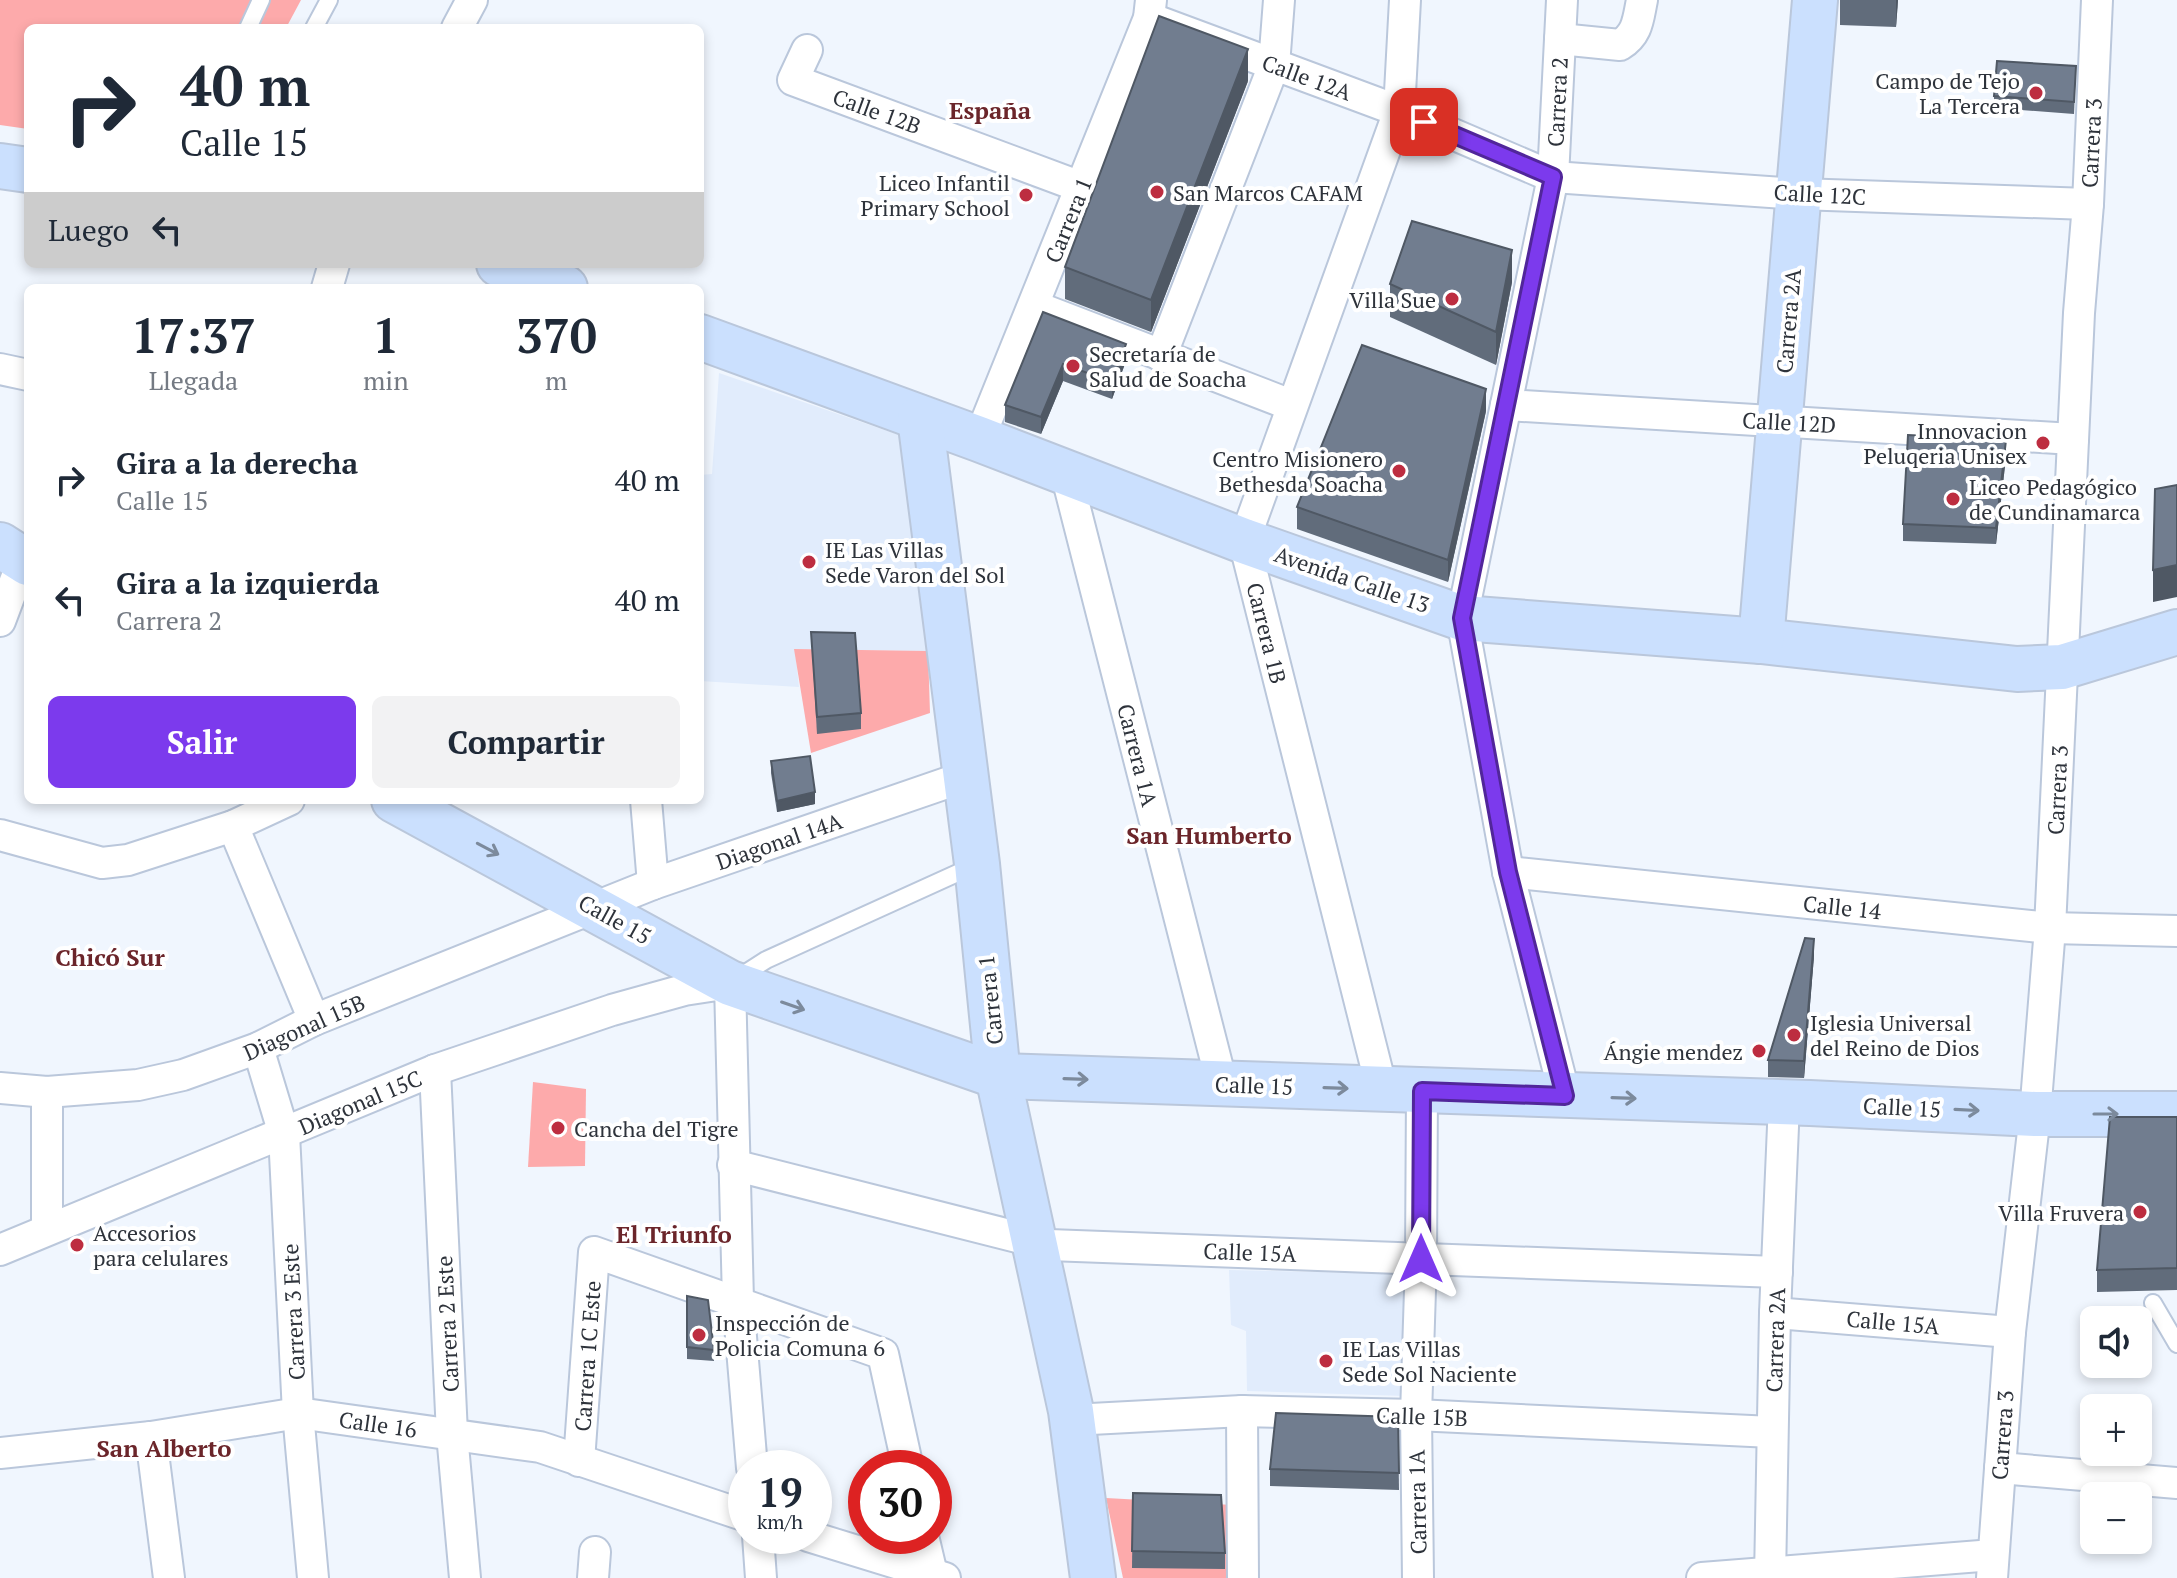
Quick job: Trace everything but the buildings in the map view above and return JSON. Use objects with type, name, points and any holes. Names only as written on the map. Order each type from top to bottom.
[{"type":"street","points":[[459,24],[472,0]]},
{"type":"street","points":[[1161,356],[1274,65],[1279,0]]},
{"type":"street","points":[[1244,541],[1399,111],[1405,0]]},
{"type":"street","name":"Carrera 2","points":[[1562,0],[1553,177],[1462,618],[1508,872],[1565,1096]]},
{"type":"street","points":[[1560,39],[1620,45],[1636,30],[1642,0]]},
{"type":"street","name":"Carrera 2A","points":[[1761,641],[1815,0]]},
{"type":"street","name":"Carrera 3","points":[[1993,1566],[2010,1332],[2035,1114],[2050,928],[2097,0]]},
{"type":"street","name":"Calle 12A","points":[[1146,6],[1274,65],[1399,111],[1553,177]]},
{"type":"street","name":"Carrera 1","points":[[979,439],[1081,187],[1146,6]]},
{"type":"street","name":"Calle 12B","points":[[807,50],[793,80],[1081,187]]},
{"type":"street","points":[[0,166],[24,169]]},
{"type":"street","name":"Calle 12C","points":[[1553,177],[1799,194],[2088,204]]},
{"type":"street","points":[[510,268],[554,284]]},
{"type":"street","points":[[1034,306],[1291,405]]},
{"type":"street","name":"Avenida Calle 13","points":[[704,338],[979,439],[1244,541],[1462,618],[1761,641],[2017,669],[2062,667],[2177,632]]},
{"type":"street","points":[[0,369],[24,374]]},
{"type":"street","name":"Calle 12D","points":[[1506,405],[2073,439]]},
{"type":"street","name":"Carrera 1","points":[[920,418],[977,864],[998,1076],[1072,1420],[1093,1578]]},
{"type":"street","name":"Carrera 1A","points":[[1066,473],[1222,1084]]},
{"type":"street","name":"Carrera 1B","points":[[1244,541],[1402,1091]]},
{"type":"street","points":[[0,621],[17,556]]},
{"type":"street","name":"Diagonal 14A","points":[[595,907],[653,884],[964,777]]},
{"type":"street","points":[[0,835],[102,863],[128,860],[233,826],[280,804]]},
{"type":"street","name":"Calle 15","points":[[410,804],[445,813],[595,907],[730,983],[998,1076],[2035,1114],[2177,1114]]},
{"type":"street","points":[[646,804],[653,884]]},
{"type":"street","points":[[233,826],[314,1020]]},
{"type":"street","name":"Calle 14","points":[[1508,872],[2050,928],[2177,931]]},
{"type":"street","name":"Diagonal 15B","points":[[0,1088],[47,1092],[138,1085],[183,1075],[258,1048],[314,1020],[595,907]]},
{"type":"street","points":[[730,983],[738,1301],[750,1450]]},
{"type":"street","name":"Diagonal 15C","points":[[0,1250],[435,1070],[612,1010],[684,990],[730,983]]},
{"type":"street","name":"Carrera 3 Este","points":[[258,1048],[284,1134],[298,1413],[313,1578]]},
{"type":"street","name":"Carrera 2 Este","points":[[435,1070],[452,1434],[465,1578]]},
{"type":"street","name":"Carrera 1A","points":[[1402,1091],[1421,1259],[1416,1415],[1418,1578]]},
{"type":"street","points":[[47,1092],[47,1229]]},
{"type":"street","name":"Carrera 2A","points":[[1770,1575],[1775,1313],[1784,1103]]},
{"type":"street","name":"Calle 15A","points":[[733,1165],[1049,1245],[1777,1272]]},
{"type":"street","name":"Carrera 1C Este","points":[[579,1461],[594,1252],[738,1301]]},
{"type":"street","points":[[738,1301],[883,1354],[904,1450]]},
{"type":"street","name":"Calle 15A","points":[[1775,1313],[2010,1332]]},
{"type":"street","points":[[1242,1411],[1243,1578]]},
{"type":"street","name":"Calle 15B","points":[[1072,1420],[1242,1411],[1416,1415],[1772,1432]]},
{"type":"street","name":"Calle 16","points":[[0,1453],[151,1437],[298,1413],[540,1447],[728,1510]]},
{"type":"street","points":[[151,1437],[169,1578]]},
{"type":"street","points":[[2000,1468],[2177,1483]]},
{"type":"street","points":[[832,1543],[938,1576]]},
{"type":"street","points":[[759,1554],[761,1578]]},
{"type":"street","points":[[930,1554],[938,1576]]},
{"type":"street","points":[[1702,1578],[1993,1566]]},
{"type":"lane","points":[[250,24],[261,0]]},
{"type":"lane","points":[[316,24],[329,0]]},
{"type":"lane","points":[[730,983],[766,960],[977,864]]},
{"type":"lane","points":[[2153,1303],[2177,1344]]},
{"type":"shaded area","points":[[0,0],[301,0],[288,24],[24,24],[24,128],[0,125]]},
{"type":"shaded area","name":"IE Las Villas Sede Varon del Sol","points":[[719,373],[902,436],[928,651],[795,649],[799,687],[704,681],[704,475],[712,474]]},
{"type":"shaded area","points":[[794,649],[928,651],[930,713],[811,753]]},
{"type":"shaded area","name":"Cancha del Tigre","points":[[533,1082],[586,1089],[585,1166],[528,1167]]},
{"type":"shaded area","name":"IE Las Villas Sede Sol Naciente","points":[[1229,1270],[1409,1274],[1405,1396],[1247,1391],[1246,1331],[1231,1325]]},
{"type":"shaded area","points":[[1106,1498],[1233,1505],[1234,1578],[1123,1578]]},
{"type":"place","name":"Campo de Tejo La Tercera","points":[[2036,93]]},
{"type":"place","name":"San Marcos CAFAM","points":[[1157,192]]},
{"type":"place","name":"Liceo Infantil Primary School","points":[[1026,195]]},
{"type":"place","name":"Villa Sue","points":[[1452,299]]},
{"type":"place","name":"Secretaría de Salud de Soacha","points":[[1073,366]]},
{"type":"place","name":"Innovacion Peluqeria Unisex","points":[[2043,443]]},
{"type":"place","name":"Centro Misionero Bethesda Soacha","points":[[1399,471]]},
{"type":"place","name":"Liceo Pedagógico de Cundinamarca","points":[[1953,499]]},
{"type":"place","name":"IE Las Villas Sede Varon del Sol","points":[[809,562]]},
{"type":"place","name":"Iglesia Universal del Reino de Dios","points":[[1794,1035]]},
{"type":"place","name":"Ángie mendez","points":[[1759,1051]]},
{"type":"place","name":"Cancha del Tigre","points":[[558,1128]]},
{"type":"place","name":"Villa Fruvera","points":[[2140,1212]]},
{"type":"place","name":"Accesorios para celulares","points":[[77,1245]]},
{"type":"place","name":"Inspección de Policia Comuna 6","points":[[699,1335]]},
{"type":"place","name":"IE Las Villas Sede Sol Naciente","points":[[1326,1361]]},
{"type":"district","name":"España","points":[[990,110]]},
{"type":"district","name":"San Humberto","points":[[1209,835]]},
{"type":"district","name":"Chicó Sur","points":[[110,957]]},
{"type":"district","name":"El Triunfo","points":[[674,1234]]},
{"type":"district","name":"San Alberto","points":[[164,1448]]},
{"type":"route","points":[[1421,1259],[1422,1091],[1565,1096],[1508,872],[1462,618],[1553,177],[1424,122]]}]
